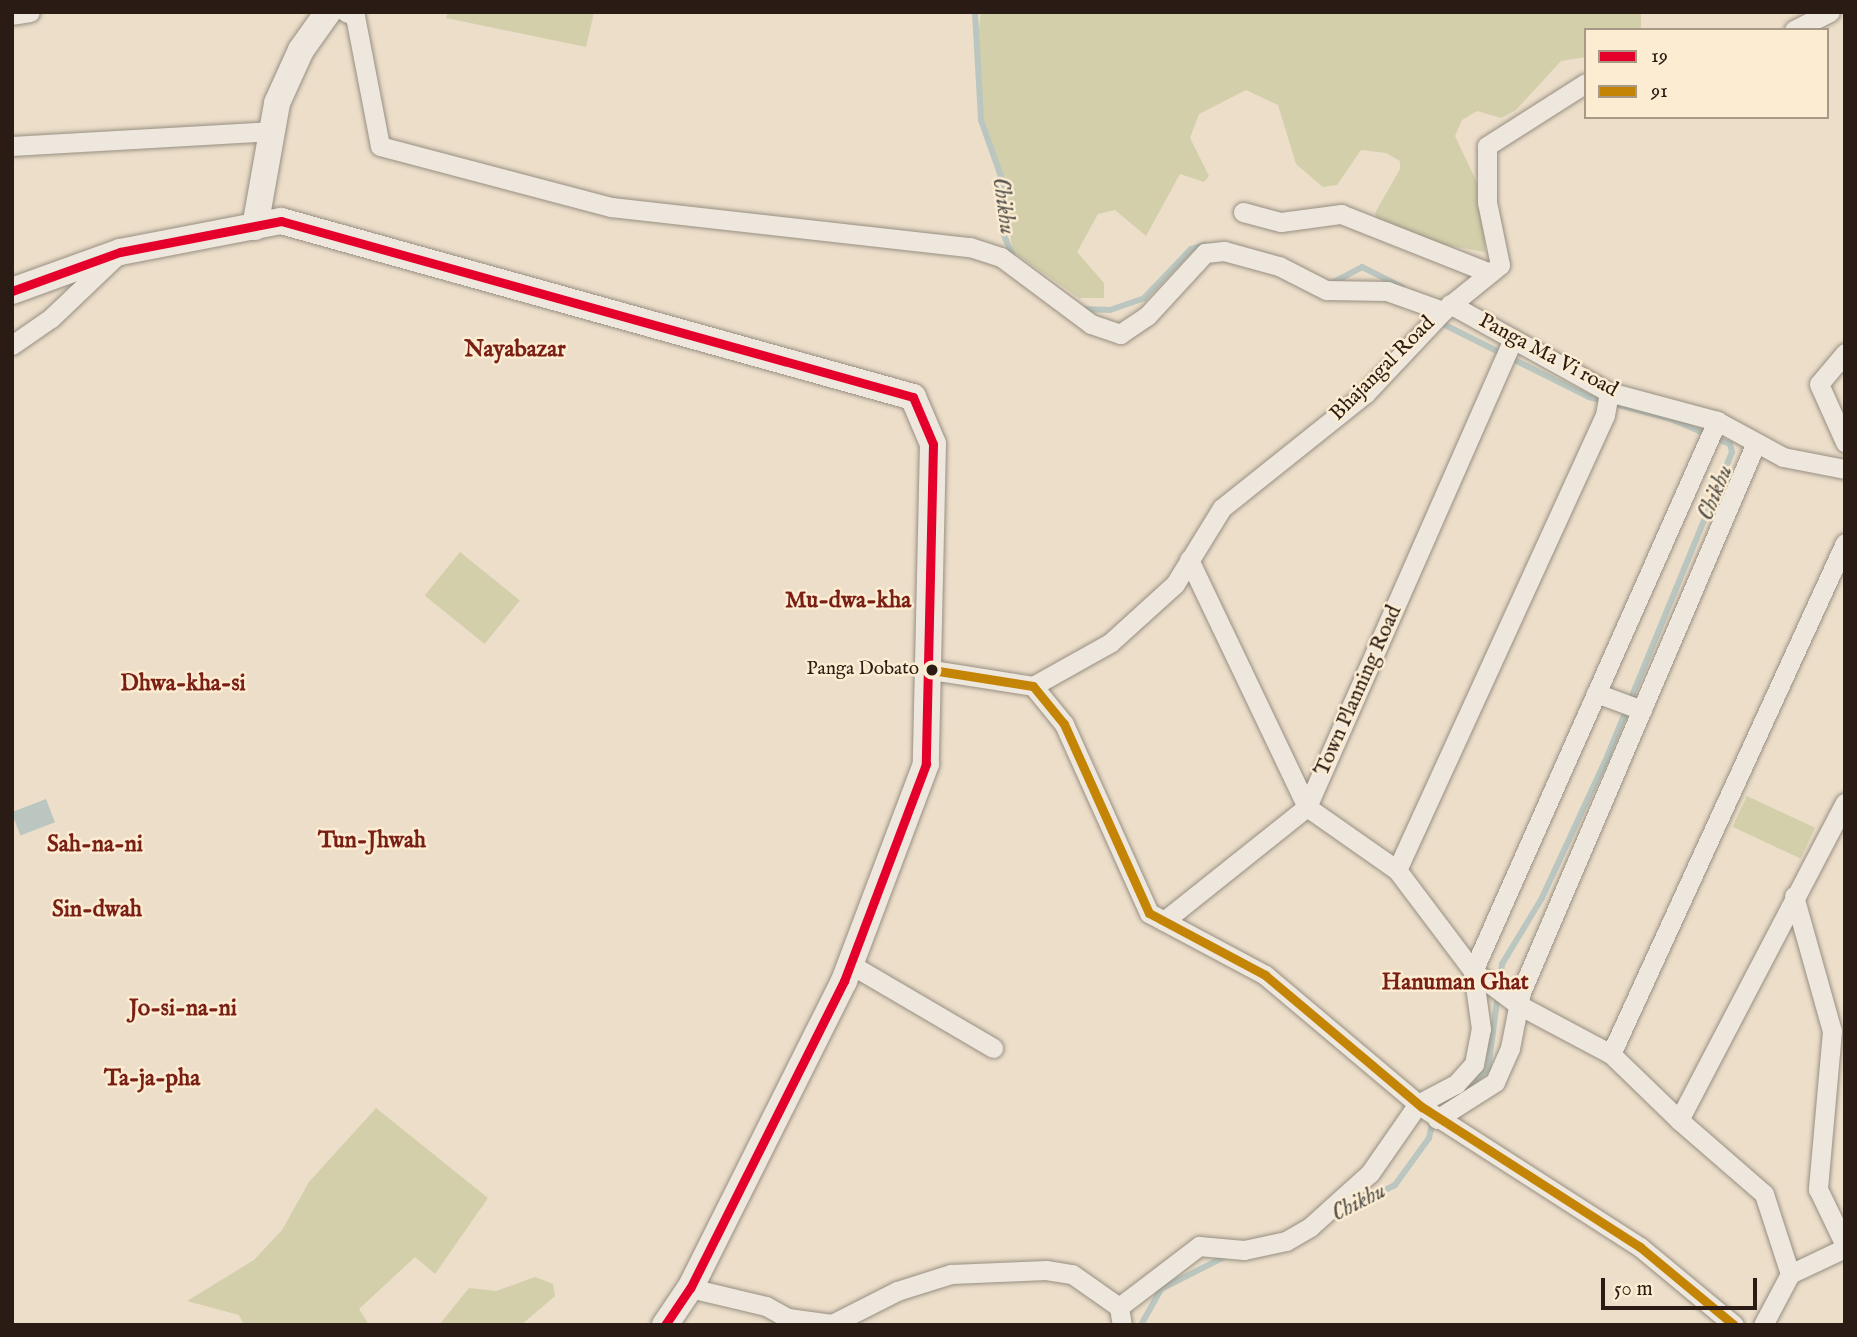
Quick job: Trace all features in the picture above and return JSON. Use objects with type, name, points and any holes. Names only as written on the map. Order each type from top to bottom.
[{"type":"street","points":[[12,15],[30,12]]},
{"type":"street","points":[[255,227],[269,131],[301,50],[328,12]]},
{"type":"street","name":"Panga Ma Vi road","points":[[346,12],[355,16],[380,146],[611,207],[970,247],[1001,257],[1091,324],[1120,334],[1147,316],[1205,253],[1224,251],[1279,266],[1326,290],[1387,291],[1446,307],[1513,339],[1609,392],[1717,421],[1755,445],[1845,469]]},
{"type":"street","points":[[1798,28],[1830,12]]},
{"type":"street","points":[[1243,212],[1280,222],[1341,214],[1490,273],[1500,265],[1486,202],[1487,146],[1584,84]]},
{"type":"street","points":[[12,146],[269,131]]},
{"type":"street","points":[[12,291],[120,252],[281,221],[913,397],[933,444],[932,670],[926,764],[850,964],[690,1289],[665,1325]]},
{"type":"street","points":[[12,345],[51,318],[120,252]]},
{"type":"street","name":"Bhajangal Road","points":[[1033,686],[1110,643],[1175,584],[1222,509],[1364,394],[1446,307],[1490,273]]},
{"type":"street","name":"Town Planning Road","points":[[1307,807],[1513,339]]},
{"type":"street","points":[[1845,353],[1819,384],[1845,442]]},
{"type":"street","points":[[1397,870],[1605,415],[1609,392]]},
{"type":"street","points":[[690,1289],[766,1306],[788,1318],[832,1324],[951,1273],[1046,1270],[1072,1274],[1120,1316],[1199,1246],[1244,1250],[1286,1241],[1310,1227],[1370,1173],[1425,1110],[1457,1084],[1477,1057],[1480,977],[1596,693],[1717,421]]},
{"type":"street","points":[[1425,1110],[1495,1082],[1510,1048],[1517,1004],[1755,445]]},
{"type":"street","points":[[1611,1054],[1845,543]]},
{"type":"street","points":[[1189,560],[1307,807],[1397,870],[1480,977],[1517,1004],[1611,1054],[1679,1120],[1764,1194],[1790,1274]]},
{"type":"street","points":[[932,670],[1033,686],[1063,724],[1131,882],[1149,913],[1265,975],[1425,1110],[1640,1247],[1734,1325]]},
{"type":"street","points":[[1596,693],[1642,710]]},
{"type":"street","points":[[1164,921],[1307,807]]},
{"type":"street","points":[[1679,1120],[1794,896],[1842,812]]},
{"type":"street","points":[[1763,1325],[1790,1274],[1845,1247],[1818,1189],[1832,1031],[1794,896]]},
{"type":"street","points":[[850,964],[993,1048]]},
{"type":"shaded area","points":[[448,12],[594,12],[586,47],[446,18]]},
{"type":"shaded area","points":[[981,12],[1641,12],[1641,28],[1584,28],[1584,57],[1561,61],[1516,110],[1501,118],[1477,111],[1462,120],[1455,136],[1481,191],[1485,252],[1434,243],[1378,221],[1375,213],[1400,169],[1400,161],[1386,153],[1361,150],[1337,185],[1323,187],[1296,164],[1278,105],[1246,90],[1199,114],[1190,138],[1209,176],[1204,182],[1180,174],[1146,236],[1115,210],[1098,214],[1077,252],[1104,283],[1104,298],[1079,298],[1012,251],[1006,189],[984,120],[976,49]]},
{"type":"shaded area","points":[[460,552],[520,600],[485,644],[425,596]]},
{"type":"shaded area","points":[[1747,796],[1815,828],[1801,859],[1733,827]]},
{"type":"shaded area","points":[[46,799],[55,822],[20,836],[12,812]]},
{"type":"shaded area","points":[[376,1108],[488,1198],[435,1274],[415,1257],[359,1309],[369,1325],[244,1325],[239,1315],[187,1301],[254,1260],[282,1230],[309,1182]]},
{"type":"shaded area","points":[[535,1277],[553,1284],[555,1296],[521,1325],[439,1325],[469,1288],[496,1291]]},
{"type":"waterway","name":"Chikhu","points":[[975,12],[981,120],[1003,182],[1003,233],[1013,257]]},
{"type":"waterway","name":"Chikhu","points":[[1082,309],[1110,310],[1144,298],[1191,249],[1204,245]]},
{"type":"waterway","name":"Chikhu","points":[[1332,283],[1362,267],[1402,287]]},
{"type":"waterway","name":"Chikhu","points":[[1437,321],[1589,397],[1671,419],[1730,444],[1732,452],[1608,755],[1542,898],[1502,964],[1488,1069],[1460,1093]]},
{"type":"waterway","name":"Chikhu","points":[[1331,1218],[1395,1185],[1429,1138],[1433,1120]]},
{"type":"waterway","name":"Chikhu","points":[[1141,1325],[1161,1289],[1228,1255]]},
{"type":"transit line","name":"19","points":[[12,291],[120,252],[281,221],[913,397],[933,444],[926,764],[844,981],[690,1288],[665,1325]]},
{"type":"transit line","name":"91","points":[[932,670],[1033,686],[1064,724],[1149,913],[1265,975],[1422,1107],[1640,1247],[1734,1325]]},
{"type":"place","name":"Panga Dobato","points":[[932,670]]},
{"type":"district","name":"Nayabazar","points":[[515,350]]},
{"type":"district","name":"Mu-dwa-kha","points":[[848,601]]},
{"type":"district","name":"Dhwa-kha-si","points":[[183,684]]},
{"type":"district","name":"Tun-Jhwah","points":[[372,841]]},
{"type":"district","name":"Sah-na-ni","points":[[95,845]]},
{"type":"district","name":"Sin-dwah","points":[[97,910]]},
{"type":"district","name":"Hanuman Ghat","points":[[1455,983]]},
{"type":"district","name":"Jo-si-na-ni","points":[[183,1009]]},
{"type":"district","name":"Ta-ja-pha","points":[[152,1079]]}]
